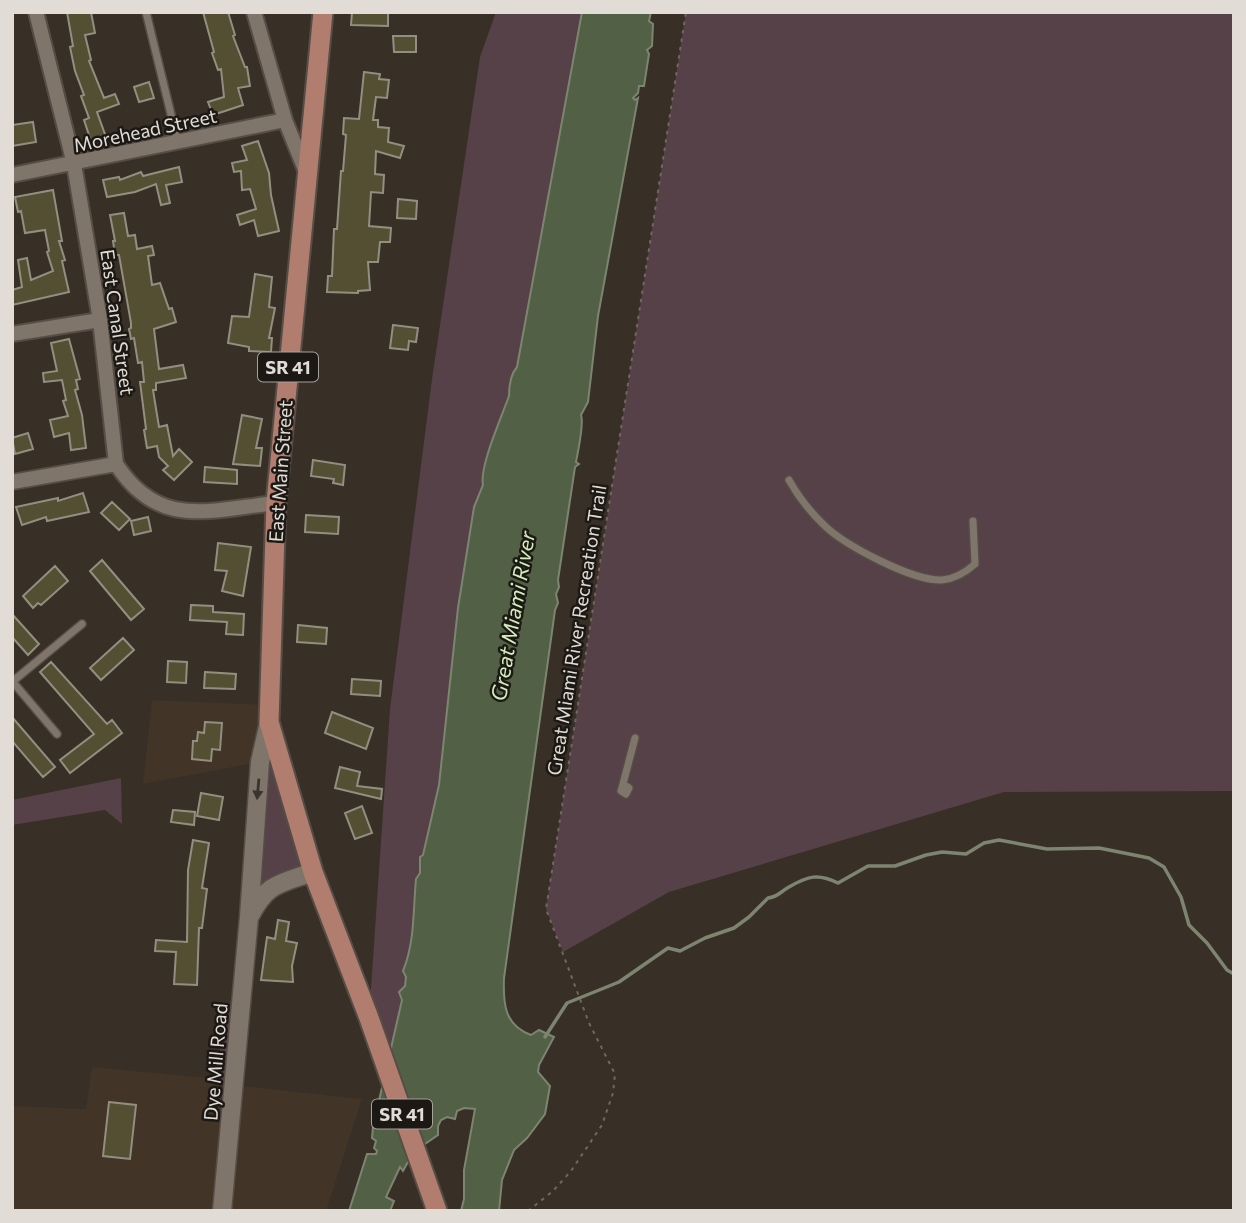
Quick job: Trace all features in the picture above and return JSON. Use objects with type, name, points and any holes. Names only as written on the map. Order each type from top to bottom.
[{"type":"main road","name":"East Main Street","points":[[270,722],[276,503],[323,12]]},
{"type":"main road","name":"SR 41","points":[[270,722],[313,872],[369,1018],[436,1211]]},
{"type":"street","name":"East Canal Street","points":[[36,12],[74,164],[100,320],[116,464]]},
{"type":"street","points":[[254,12],[285,120],[306,172]]},
{"type":"street","name":"Morehead Street","points":[[12,175],[285,120]]},
{"type":"street","points":[[12,334],[100,320]]},
{"type":"street","points":[[12,482],[116,464],[128,483],[142,495],[159,506],[178,511],[276,503]]},
{"type":"street","name":"Dye Mill Road","points":[[222,1211],[249,917],[260,762],[270,722]]},
{"type":"street","points":[[249,917],[260,896],[276,885],[313,872]]},
{"type":"lane","points":[[146,12],[178,143]]},
{"type":"lane","points":[[789,480],[814,514],[840,538],[914,575],[941,580],[960,575],[972,567],[975,564],[972,522]]},
{"type":"lane","points":[[57,734],[12,682],[82,624]]},
{"type":"lane","points":[[623,784],[635,738]]},
{"type":"path","name":"Great Miami River Recreation Trail","points":[[528,1211],[553,1191],[570,1171],[602,1125],[613,1093],[615,1074],[589,1023],[546,909],[686,12]]},
{"type":"shaded area","points":[[496,12],[582,12],[517,367],[488,454],[483,485],[474,507],[458,608],[439,785],[423,855],[420,857],[414,926],[405,966],[405,986],[386,1068],[369,1018],[390,709],[432,379],[480,57]]},
{"type":"shaded area","points":[[686,12],[1234,12],[1234,791],[1004,792],[669,892],[563,952],[546,909]]},
{"type":"shaded area","points":[[152,700],[270,705],[260,762],[143,784]]},
{"type":"shaded area","points":[[269,722],[313,872],[260,896],[250,888]]},
{"type":"shaded area","points":[[121,778],[122,824],[105,810],[12,825],[12,800]]},
{"type":"shaded area","points":[[223,1002],[241,1004],[234,1085],[218,1079]]},
{"type":"shaded area","points":[[92,1067],[218,1079],[234,1085],[362,1099],[326,1211],[12,1211],[12,1106],[86,1109]]},
{"type":"water","name":"Great Miami River","points":[[582,12],[651,12],[649,21],[653,24],[652,46],[647,50],[649,54],[644,86],[639,86],[638,93],[633,98],[638,98],[598,316],[588,402],[581,415],[576,462],[579,464],[575,467],[558,580],[558,603],[504,978],[505,1004],[515,1025],[531,1035],[539,1030],[554,1037],[538,1072],[550,1086],[545,1114],[514,1150],[502,1180],[499,1211],[461,1211],[464,1199],[464,1170],[475,1109],[464,1108],[457,1111],[455,1119],[447,1117],[441,1120],[438,1135],[409,1155],[403,1171],[400,1167],[386,1197],[394,1201],[390,1211],[349,1211],[367,1154],[376,1154],[377,1151],[374,1148],[376,1141],[372,1138],[373,1127],[402,1000],[399,992],[405,986],[406,977],[403,971],[412,937],[420,857],[423,855],[439,785],[458,608],[474,507],[483,485],[484,466],[509,396],[511,377],[517,367]]},
{"type":"building","points":[[67,12],[91,12],[95,33],[85,35],[91,60],[89,61],[104,98],[115,94],[119,104],[97,112],[106,137],[91,141],[84,120],[89,118],[81,96],[84,95],[70,47],[73,46]]},
{"type":"building","points":[[203,12],[228,12],[235,35],[233,36],[247,67],[250,86],[238,88],[243,105],[213,115],[208,102],[224,97],[221,69],[218,70],[212,53],[214,52]]},
{"type":"building","points":[[352,12],[388,12],[388,26],[351,25]]},
{"type":"building","points":[[393,36],[416,36],[416,52],[394,52]]},
{"type":"building","points":[[364,72],[380,74],[379,79],[389,80],[387,98],[376,97],[373,120],[378,120],[378,127],[389,128],[388,142],[404,146],[400,158],[376,151],[375,174],[384,175],[383,193],[371,192],[369,226],[391,228],[390,242],[380,242],[378,262],[368,262],[370,290],[358,293],[327,292],[328,276],[332,276],[334,229],[337,229],[343,171],[346,135],[343,134],[344,118],[359,119]]},
{"type":"building","points":[[149,82],[154,98],[139,102],[134,87]]},
{"type":"building","points":[[33,122],[36,142],[12,146],[12,125]]},
{"type":"building","points":[[258,141],[269,173],[279,231],[258,236],[254,220],[240,225],[237,215],[256,209],[250,189],[242,190],[241,171],[234,172],[232,163],[247,160],[242,146]]},
{"type":"building","points":[[179,167],[182,182],[166,185],[170,203],[161,205],[156,184],[135,192],[107,197],[103,180],[119,177],[120,180],[141,172],[143,176]]},
{"type":"building","points":[[53,190],[62,241],[59,241],[65,260],[62,261],[69,292],[12,305],[12,290],[22,287],[18,260],[27,258],[31,280],[53,271],[47,252],[45,230],[25,233],[15,197]]},
{"type":"building","points":[[398,199],[417,201],[416,219],[397,218]]},
{"type":"building","points":[[124,213],[128,236],[135,235],[137,249],[152,246],[154,255],[148,256],[152,285],[160,283],[176,322],[154,329],[159,369],[183,365],[186,378],[156,383],[156,390],[153,390],[159,427],[167,425],[173,456],[179,449],[192,462],[174,480],[163,470],[168,466],[159,457],[157,446],[147,448],[140,382],[144,382],[142,362],[138,363],[134,338],[131,339],[131,323],[119,255],[115,255],[110,215]]},
{"type":"building","points":[[255,274],[272,277],[269,307],[275,308],[269,338],[272,338],[271,352],[249,351],[249,347],[228,343],[232,316],[249,317]]},
{"type":"building","points":[[393,325],[418,328],[416,342],[409,341],[408,350],[390,348]]},
{"type":"building","points":[[69,339],[80,379],[76,380],[78,389],[75,390],[82,415],[86,448],[71,450],[69,433],[54,437],[50,420],[68,416],[63,401],[66,400],[62,380],[44,382],[43,373],[57,371],[51,343]]},
{"type":"building","points":[[242,415],[262,419],[256,448],[262,448],[260,466],[233,464]]},
{"type":"building","points":[[28,433],[33,449],[15,454],[12,438]]},
{"type":"building","points":[[313,460],[345,465],[343,485],[333,483],[334,479],[311,476]]},
{"type":"building","points":[[205,467],[237,470],[237,484],[204,482]]},
{"type":"building","points":[[83,493],[89,512],[47,521],[46,517],[22,525],[16,507],[58,498],[58,501]]},
{"type":"building","points":[[112,502],[130,519],[119,530],[101,513]]},
{"type":"building","points":[[306,515],[339,517],[338,534],[305,532]]},
{"type":"building","points":[[148,517],[151,531],[134,535],[131,521]]},
{"type":"building","points":[[218,543],[251,547],[243,596],[222,591],[227,571],[215,570]]},
{"type":"building","points":[[102,560],[144,609],[131,620],[90,571]]},
{"type":"building","points":[[55,566],[68,581],[41,605],[38,603],[33,608],[23,596]]},
{"type":"building","points":[[191,605],[213,606],[213,612],[244,614],[243,635],[226,634],[227,622],[190,620]]},
{"type":"building","points":[[12,614],[39,644],[28,655],[12,637]]},
{"type":"building","points":[[298,625],[327,628],[326,644],[297,642]]},
{"type":"building","points":[[123,638],[134,650],[101,680],[90,668]]},
{"type":"building","points":[[168,661],[187,662],[186,683],[167,682]]},
{"type":"building","points":[[51,662],[107,724],[112,720],[122,733],[70,773],[60,760],[94,734],[40,672]]},
{"type":"building","points":[[205,672],[236,674],[235,689],[204,688]]},
{"type":"building","points":[[352,679],[381,681],[380,696],[351,694]]},
{"type":"building","points":[[332,712],[373,728],[366,749],[325,733]]},
{"type":"building","points":[[12,717],[55,767],[43,777],[12,741]]},
{"type":"building","points":[[205,722],[222,723],[220,750],[212,749],[211,761],[192,759],[193,741],[197,741],[198,732],[204,733]]},
{"type":"building","points":[[340,767],[360,772],[357,786],[382,789],[381,799],[335,788]]},
{"type":"building","points":[[201,793],[223,797],[219,820],[197,816]]},
{"type":"building","points":[[362,806],[372,833],[355,839],[345,813]]},
{"type":"building","points":[[173,810],[195,812],[194,825],[171,822]]},
{"type":"building","points":[[193,840],[209,843],[202,888],[207,889],[202,928],[199,928],[197,985],[174,984],[176,952],[155,951],[156,940],[187,942],[188,870]]},
{"type":"building","points":[[278,920],[289,922],[286,941],[297,943],[292,966],[293,982],[261,980],[267,937],[275,939]]},
{"type":"building","points":[[109,1102],[136,1105],[130,1159],[103,1156]]},
{"type":"waterway","points":[[545,1037],[567,1003],[619,982],[668,948],[680,951],[705,938],[734,928],[768,898],[802,880],[819,877],[838,883],[868,866],[895,866],[942,852],[966,854],[984,843],[999,840],[1047,849],[1099,848],[1149,858],[1164,867],[1181,897],[1189,925],[1207,943],[1227,970],[1234,974]]}]
